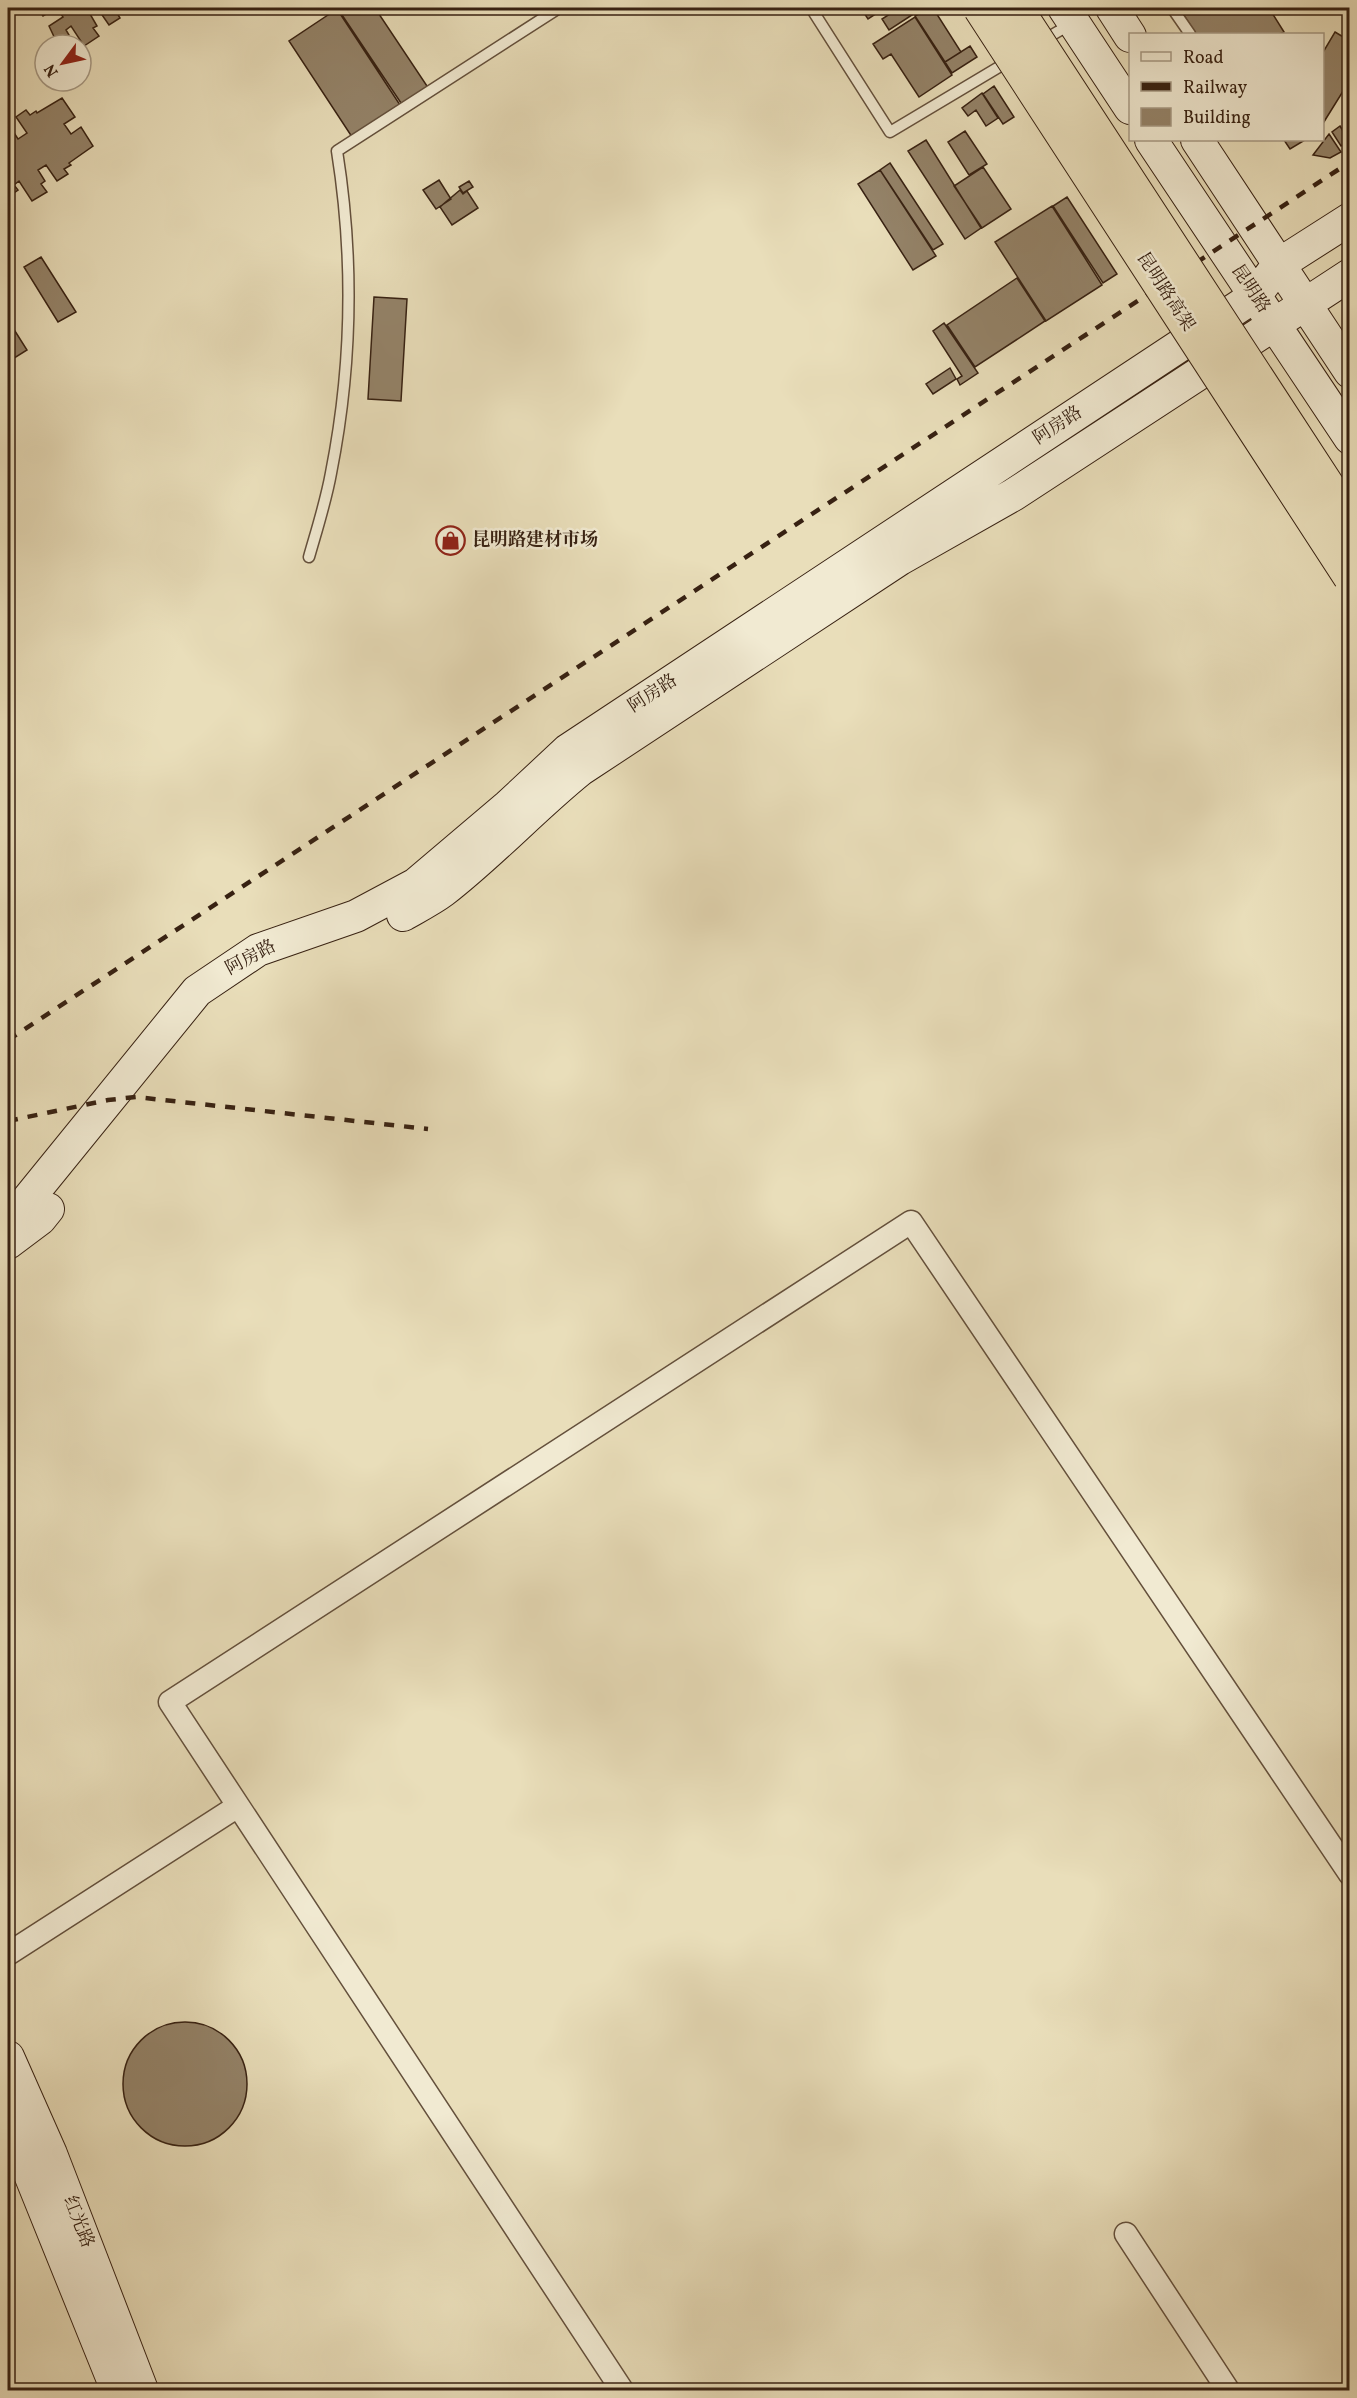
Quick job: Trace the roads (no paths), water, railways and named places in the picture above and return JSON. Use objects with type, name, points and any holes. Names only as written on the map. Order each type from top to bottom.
[{"type":"highway","name":"昆明路高架","points":[[980,8],[1350,577]]},
{"type":"highway","name":"昆明路高架","points":[[1016,8],[1350,520]]},
{"type":"main road","points":[[1069,15],[1129,105]]},
{"type":"main road","name":"昆明路","points":[[1152,141],[1350,438]]},
{"type":"main road","name":"昆明路","points":[[1198,141],[1350,372]]},
{"type":"main road","name":"阿房路","points":[[8,1217],[24,1204],[197,991],[258,950],[356,916],[416,884],[508,806],[568,750],[1255,296],[1278,265],[1350,219]]},
{"type":"main road","name":"阿房路","points":[[8,1243],[40,1219],[212,1005],[250,974],[387,925],[442,892],[491,850],[539,803],[580,770],[900,559],[1013,495],[1350,275]]},
{"type":"main road","name":"红光路","points":[[8,2056],[34,2113],[142,2391]]},
{"type":"main road","name":"红光路","points":[[8,2120],[117,2391]]},
{"type":"street","points":[[622,2391],[170,1702],[911,1222],[1350,1874]]},
{"type":"street","points":[[8,1954],[238,1806]]},
{"type":"street","points":[[1126,2234],[1228,2391]]},
{"type":"lane","points":[[309,557],[331,474],[344,381],[350,294],[346,210],[337,151],[559,8]]},
{"type":"lane","points":[[811,8],[890,132],[1023,52]]},
{"type":"lane","points":[[1172,8],[1189,33]]},
{"type":"lane","points":[[1033,46],[1069,15]]},
{"type":"railway","points":[[8,1040],[1350,162]]},
{"type":"railway","points":[[8,1121],[108,1100],[136,1097],[428,1129]]},
{"type":"place","name":"昆明路建材市场","points":[[451,540]]}]
